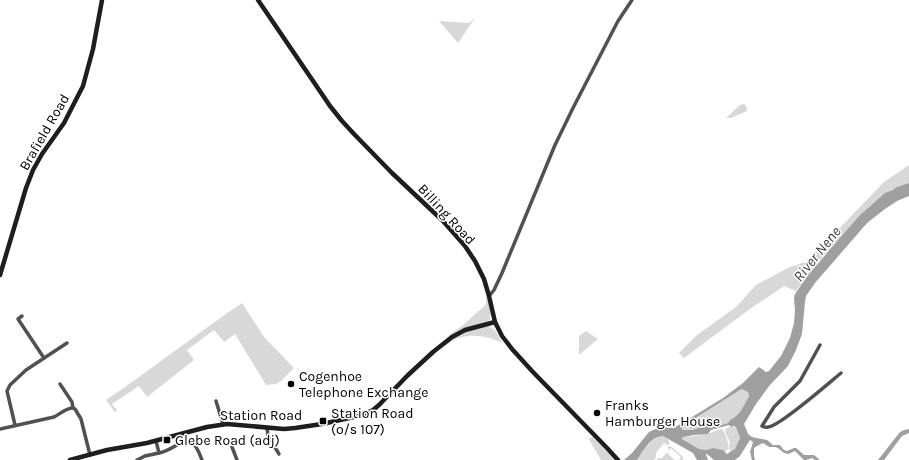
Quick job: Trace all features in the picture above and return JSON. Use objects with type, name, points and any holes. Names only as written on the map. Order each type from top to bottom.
[{"type":"street","name":"Brafield Road","points":[[0,275],[26,188],[33,170],[42,154],[64,124],[83,86],[93,49],[102,0]]},
{"type":"street","name":"Billing Road","points":[[258,0],[330,106],[342,121],[392,173],[443,221],[465,246],[484,279],[495,322],[500,333],[512,349],[618,460]]},
{"type":"street","points":[[489,296],[494,290],[502,273],[555,145],[618,21],[632,0]]},
{"type":"street","points":[[22,316],[18,319],[44,358]]},
{"type":"street","name":"Station Road","points":[[70,460],[108,450],[156,441],[207,426],[223,424],[284,429],[332,422],[368,413],[379,405],[433,352],[452,337],[465,330],[495,322]]},
{"type":"street","points":[[15,425],[8,391],[10,385],[26,370],[44,358],[56,347],[67,343]]},
{"type":"street","points":[[820,345],[800,381],[774,407],[762,426],[766,428],[770,427],[784,419],[841,372]]},
{"type":"street","points":[[60,384],[72,402],[73,408],[81,419],[90,455]]},
{"type":"street","points":[[216,401],[223,424]]},
{"type":"street","points":[[0,428],[54,417],[70,408],[73,408]]},
{"type":"street","points":[[267,428],[268,436],[280,454]]},
{"type":"street","points":[[156,441],[159,453]]},
{"type":"street","points":[[137,460],[145,456],[168,451],[178,444],[186,441],[194,444],[198,448],[202,460]]},
{"type":"street","points":[[232,447],[237,460]]},
{"type":"shaded area","points":[[475,18],[458,43],[439,21],[469,23]]},
{"type":"shaded area","points":[[744,104],[747,107],[747,111],[731,118],[726,118],[740,105]]},
{"type":"shaded area","points":[[909,165],[909,183],[886,193],[859,216],[842,237],[815,265],[796,291],[784,286],[750,309],[684,358],[679,353],[697,335],[736,307],[756,285],[788,268],[805,262],[884,182]]},
{"type":"shaded area","points":[[909,183],[909,196],[897,201],[867,223],[815,283],[806,296],[802,334],[796,350],[788,366],[769,386],[744,424],[748,434],[752,437],[767,440],[773,445],[780,445],[787,451],[796,448],[804,455],[814,455],[820,460],[815,460],[812,458],[804,460],[795,451],[788,454],[784,453],[778,448],[769,447],[763,443],[754,448],[755,460],[752,460],[750,452],[753,442],[750,440],[740,456],[735,460],[714,460],[706,454],[708,460],[697,460],[693,453],[663,436],[655,438],[651,441],[637,460],[624,460],[632,453],[649,432],[660,427],[674,428],[723,398],[743,383],[759,367],[766,372],[769,371],[781,356],[790,338],[794,323],[795,294],[808,275],[859,216],[885,193]],"holes":[[[742,389],[748,392],[749,396],[739,413],[728,423],[711,428],[707,425],[692,430],[682,430],[686,424]],[[729,425],[731,427],[736,427],[740,438],[735,449],[727,454],[723,450],[713,448],[706,450],[699,449],[682,439],[683,437],[708,434],[711,430]]]},
{"type":"shaded area","points":[[486,295],[490,311],[489,321],[460,330],[444,339],[463,325],[486,304]]},
{"type":"shaded area","points":[[242,303],[264,337],[294,368],[281,381],[276,384],[266,385],[235,334],[224,342],[214,330],[187,350],[194,360],[147,397],[139,386],[112,404],[117,410],[115,412],[106,400]]},
{"type":"shaded area","points":[[488,326],[495,330],[502,343],[489,338],[475,336],[461,337],[448,344],[439,352],[448,342],[457,336]]},
{"type":"shaded area","points":[[586,331],[598,339],[579,355],[579,336]]},
{"type":"shaded area","points":[[742,389],[749,395],[739,413],[728,423],[710,428],[706,425],[692,430],[682,430],[686,424]]},
{"type":"shaded area","points":[[729,427],[736,427],[740,438],[735,449],[729,453],[730,442],[725,432]]},
{"type":"shaded area","points":[[722,429],[727,438],[729,449],[724,452],[723,450],[713,448],[706,450],[699,449],[681,438],[703,435]]},
{"type":"shaded area","points":[[909,429],[909,433],[902,436],[884,460],[878,460],[900,432]]},
{"type":"shaded area","points":[[660,436],[668,439],[670,444],[666,445],[664,443],[656,453],[654,460],[637,460],[649,443]]},
{"type":"shaded area","points":[[592,437],[615,460],[601,460],[589,439]]},
{"type":"shaded area","points":[[669,446],[683,457],[683,460],[679,460],[681,457],[671,448],[667,453],[675,460],[657,460],[658,458],[662,458],[669,450]]},
{"type":"place","name":"Cogenhoe Telephone Exchange","points":[[291,384]]},
{"type":"place","name":"Franks Hamburger House","points":[[597,413]]},
{"type":"place","name":"Station Road (o/s 107)","points":[[323,421]]},
{"type":"place","name":"Glebe Road (adj)","points":[[167,440]]},
{"type":"water label","name":"River Nene","points":[[817,254]]}]
